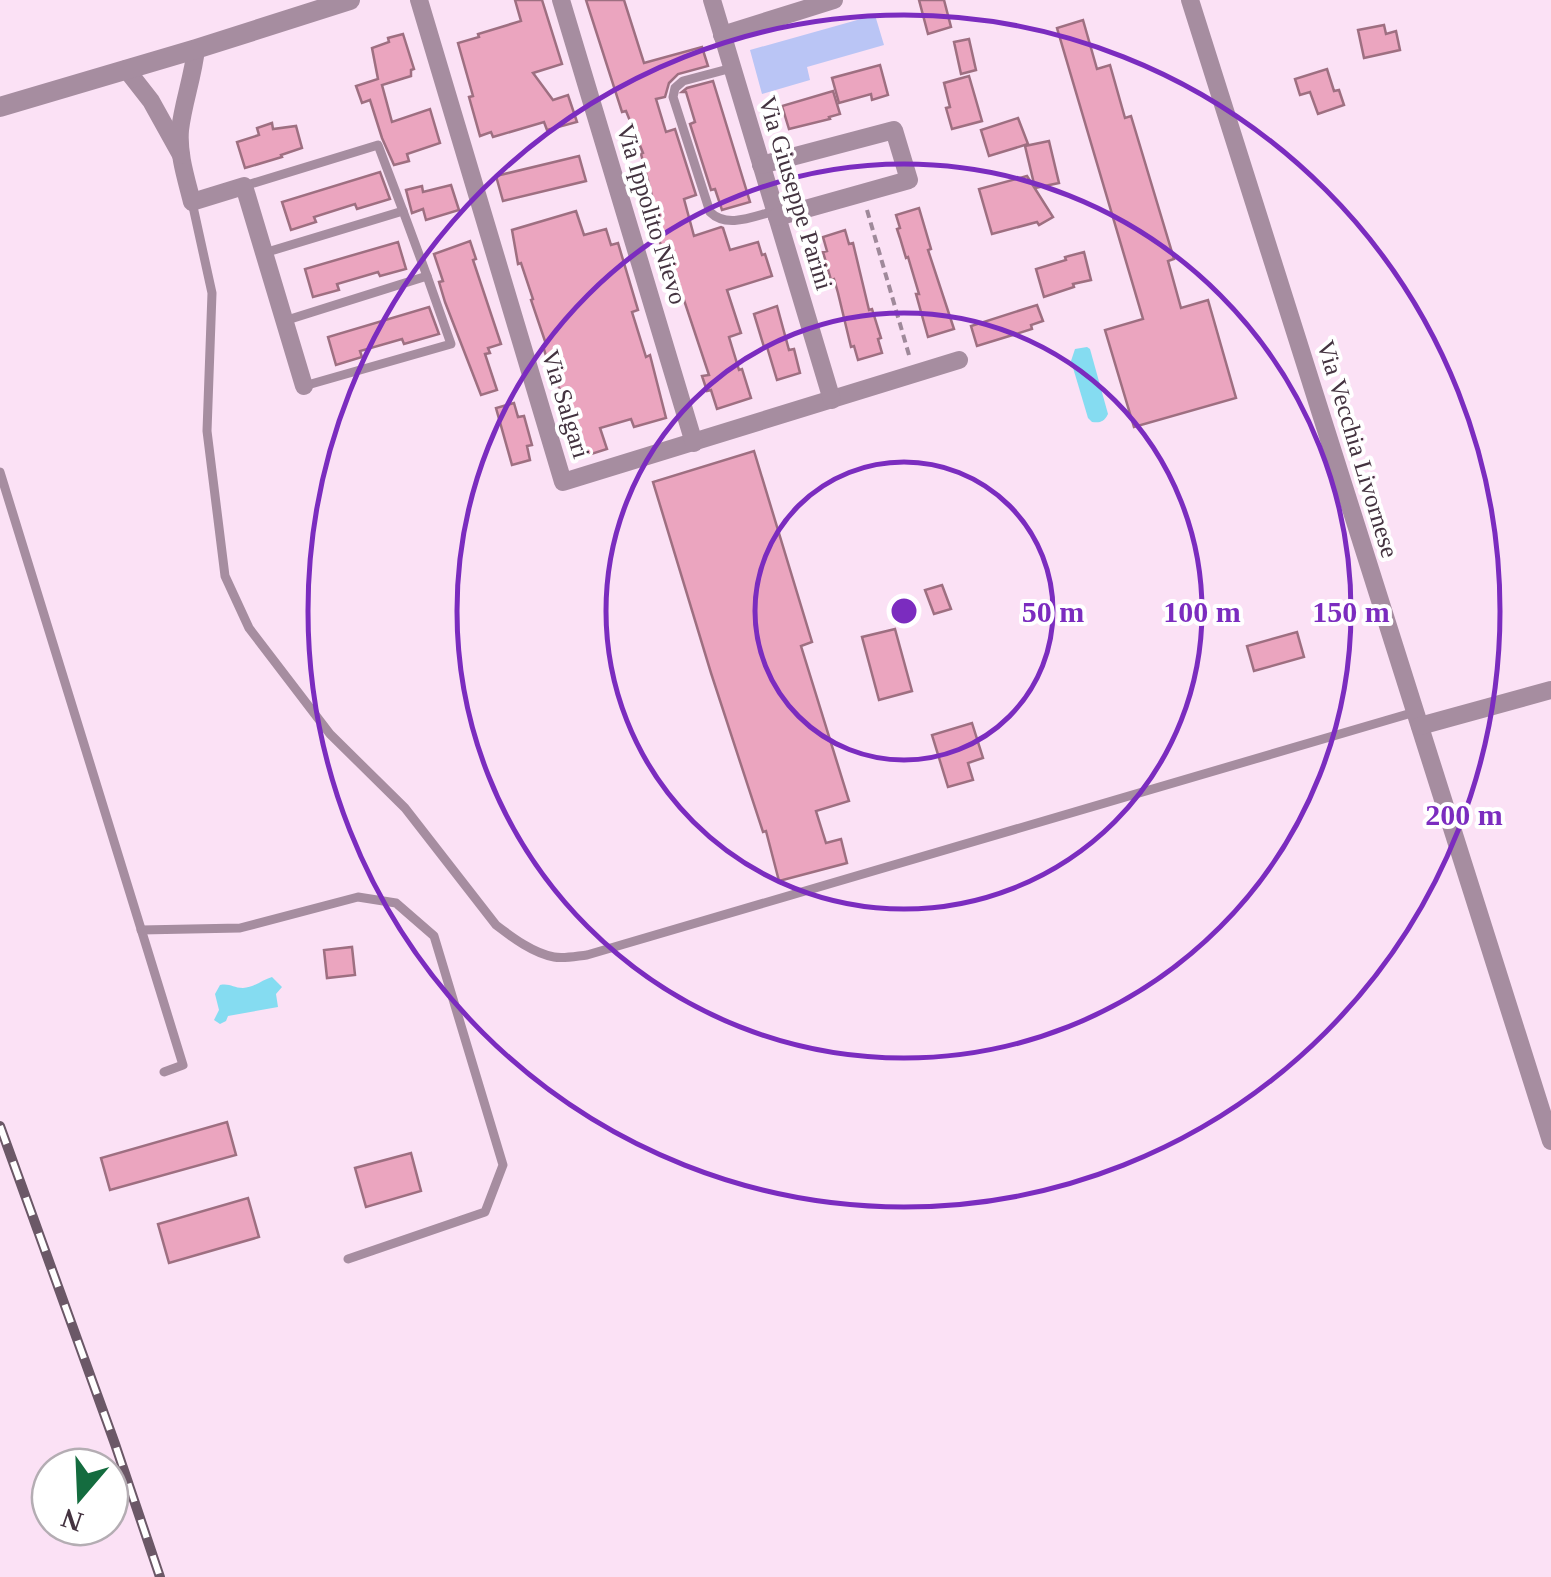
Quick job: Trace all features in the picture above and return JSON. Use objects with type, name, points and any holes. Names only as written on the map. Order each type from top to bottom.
[{"type":"street","points":[[0,106],[196,50],[350,0]]},
{"type":"street","name":"Via Salgari","points":[[419,0],[563,482],[960,360]]},
{"type":"street","name":"Via Ippolito Nievo","points":[[562,0],[694,443]]},
{"type":"street","name":"Via Giuseppe Parini","points":[[712,0],[832,400]]},
{"type":"street","points":[[722,35],[834,0]]},
{"type":"street","name":"Via Vecchia Livornese","points":[[1190,0],[1551,1141]]},
{"type":"street","points":[[196,50],[180,131],[181,155],[192,202],[244,186],[304,386]]},
{"type":"street","points":[[126,70],[181,155]]},
{"type":"street","points":[[761,165],[894,130],[909,180],[776,214]]},
{"type":"street","points":[[1417,719],[1551,690]]},
{"type":"lane","points":[[732,68],[678,85],[673,92],[678,114],[710,212],[716,218],[734,221],[776,214]]},
{"type":"lane","points":[[244,186],[378,145],[451,344],[304,386]]},
{"type":"lane","points":[[192,202],[212,294],[207,432],[225,576],[250,628],[330,734],[405,808],[496,925],[536,950],[556,958],[588,955],[1417,719]]},
{"type":"lane","points":[[264,252],[403,212]]},
{"type":"lane","points":[[284,321],[427,276]]},
{"type":"lane","points":[[0,472],[183,1065],[164,1072]]},
{"type":"lane","points":[[142,930],[240,928],[358,897],[396,903],[434,936],[503,1165],[485,1212],[348,1258]]},
{"type":"path","points":[[863,194],[914,374]]},
{"type":"shaded area","points":[[875,15],[884,45],[807,67],[810,80],[762,94],[750,50]]},
{"type":"shaded area","points":[[1087,347],[1108,414],[1100,422],[1088,418],[1071,361],[1075,349]]},
{"type":"shaded area","points":[[272,977],[282,987],[276,994],[278,1007],[228,1016],[220,1024],[214,1020],[219,1010],[215,994],[220,985],[247,988]]},
{"type":"building","points":[[515,0],[542,0],[562,64],[533,73],[553,100],[568,95],[577,122],[547,130],[544,122],[493,137],[491,132],[480,136],[458,43],[521,21]]},
{"type":"building","points":[[586,0],[624,0],[644,63],[702,47],[708,66],[678,74],[669,83],[665,97],[656,99],[666,132],[675,129],[696,195],[684,199],[694,236],[721,227],[730,250],[758,242],[772,276],[727,290],[741,333],[729,337],[751,398],[717,409],[711,390],[707,391],[702,376],[709,375],[673,267],[668,268],[656,230],[661,230],[643,153],[626,111],[622,112]]},
{"type":"building","points":[[919,0],[944,0],[951,27],[928,34]]},
{"type":"building","points":[[1083,20],[1097,69],[1110,65],[1125,118],[1131,116],[1174,259],[1168,261],[1181,308],[1208,300],[1236,398],[1134,427],[1105,330],[1143,319],[1057,28]]},
{"type":"building","points":[[1384,25],[1386,34],[1396,31],[1400,50],[1364,58],[1358,30]]},
{"type":"building","points":[[403,34],[414,69],[411,76],[382,85],[392,122],[430,109],[440,143],[407,154],[409,161],[394,165],[370,100],[362,103],[356,86],[378,79],[372,48]]},
{"type":"building","points":[[969,39],[976,70],[961,74],[954,42]]},
{"type":"building","points":[[880,65],[888,95],[872,100],[871,94],[839,103],[832,78]]},
{"type":"building","points":[[1327,69],[1334,91],[1339,90],[1344,105],[1318,114],[1310,92],[1300,95],[1295,79]]},
{"type":"building","points":[[969,76],[982,121],[952,129],[944,83]]},
{"type":"building","points":[[713,81],[750,202],[722,210],[715,189],[711,190],[690,124],[695,122],[686,92],[682,92]]},
{"type":"building","points":[[833,91],[840,114],[789,129],[782,106]]},
{"type":"building","points":[[1018,118],[1028,144],[989,156],[981,130]]},
{"type":"building","points":[[272,123],[273,129],[296,126],[302,148],[245,168],[237,142],[259,135],[257,128]]},
{"type":"building","points":[[1049,141],[1059,183],[1035,188],[1025,146]]},
{"type":"building","points":[[579,156],[586,181],[503,201],[496,176]]},
{"type":"building","points":[[380,172],[390,199],[357,209],[355,204],[314,217],[316,222],[291,230],[282,202]]},
{"type":"building","points":[[1027,176],[1053,217],[1039,225],[1037,222],[992,234],[979,189]]},
{"type":"building","points":[[451,185],[459,210],[426,220],[423,209],[412,213],[406,190],[422,186],[423,192]]},
{"type":"building","points":[[919,208],[931,249],[928,250],[954,329],[928,337],[896,215]]},
{"type":"building","points":[[576,211],[584,235],[606,229],[611,245],[618,243],[638,310],[632,312],[646,357],[650,355],[666,418],[634,427],[631,419],[600,428],[607,449],[582,457],[558,395],[561,394],[543,346],[546,344],[533,299],[521,263],[518,264],[512,230]]},
{"type":"building","points":[[845,230],[849,244],[853,243],[869,310],[872,309],[881,338],[878,339],[882,353],[858,360],[823,252],[827,251],[823,237]]},
{"type":"building","points":[[470,241],[501,344],[488,348],[490,353],[485,354],[497,390],[481,395],[445,302],[434,254]]},
{"type":"building","points":[[398,242],[406,269],[380,276],[378,272],[337,284],[339,290],[313,297],[305,269]]},
{"type":"building","points":[[1084,252],[1091,280],[1044,297],[1036,269]]},
{"type":"building","points":[[1037,305],[1043,321],[1031,325],[1032,329],[977,346],[971,326]]},
{"type":"building","points":[[777,306],[800,373],[777,380],[754,314]]},
{"type":"building","points":[[429,307],[439,334],[360,351],[362,357],[336,365],[328,337]]},
{"type":"building","points":[[514,403],[518,417],[524,416],[532,445],[527,446],[530,460],[512,465],[496,408]]},
{"type":"building","points":[[754,451],[812,642],[801,646],[849,801],[816,811],[826,843],[841,839],[847,863],[779,881],[653,482]]},
{"type":"building","points":[[942,585],[951,609],[934,614],[925,590]]},
{"type":"building","points":[[895,629],[912,691],[879,700],[862,637]]},
{"type":"building","points":[[1297,632],[1304,657],[1254,671],[1247,646]]},
{"type":"building","points":[[972,723],[983,758],[968,763],[973,780],[948,787],[932,735]]},
{"type":"building","points":[[352,947],[355,975],[327,978],[324,950]]},
{"type":"building","points":[[227,1122],[236,1155],[110,1190],[101,1158]]},
{"type":"building","points":[[411,1153],[421,1191],[366,1207],[355,1168]]},
{"type":"building","points":[[248,1198],[259,1237],[169,1263],[158,1224]]},
{"type":"railway","points":[[0,1126],[160,1577]]}]
